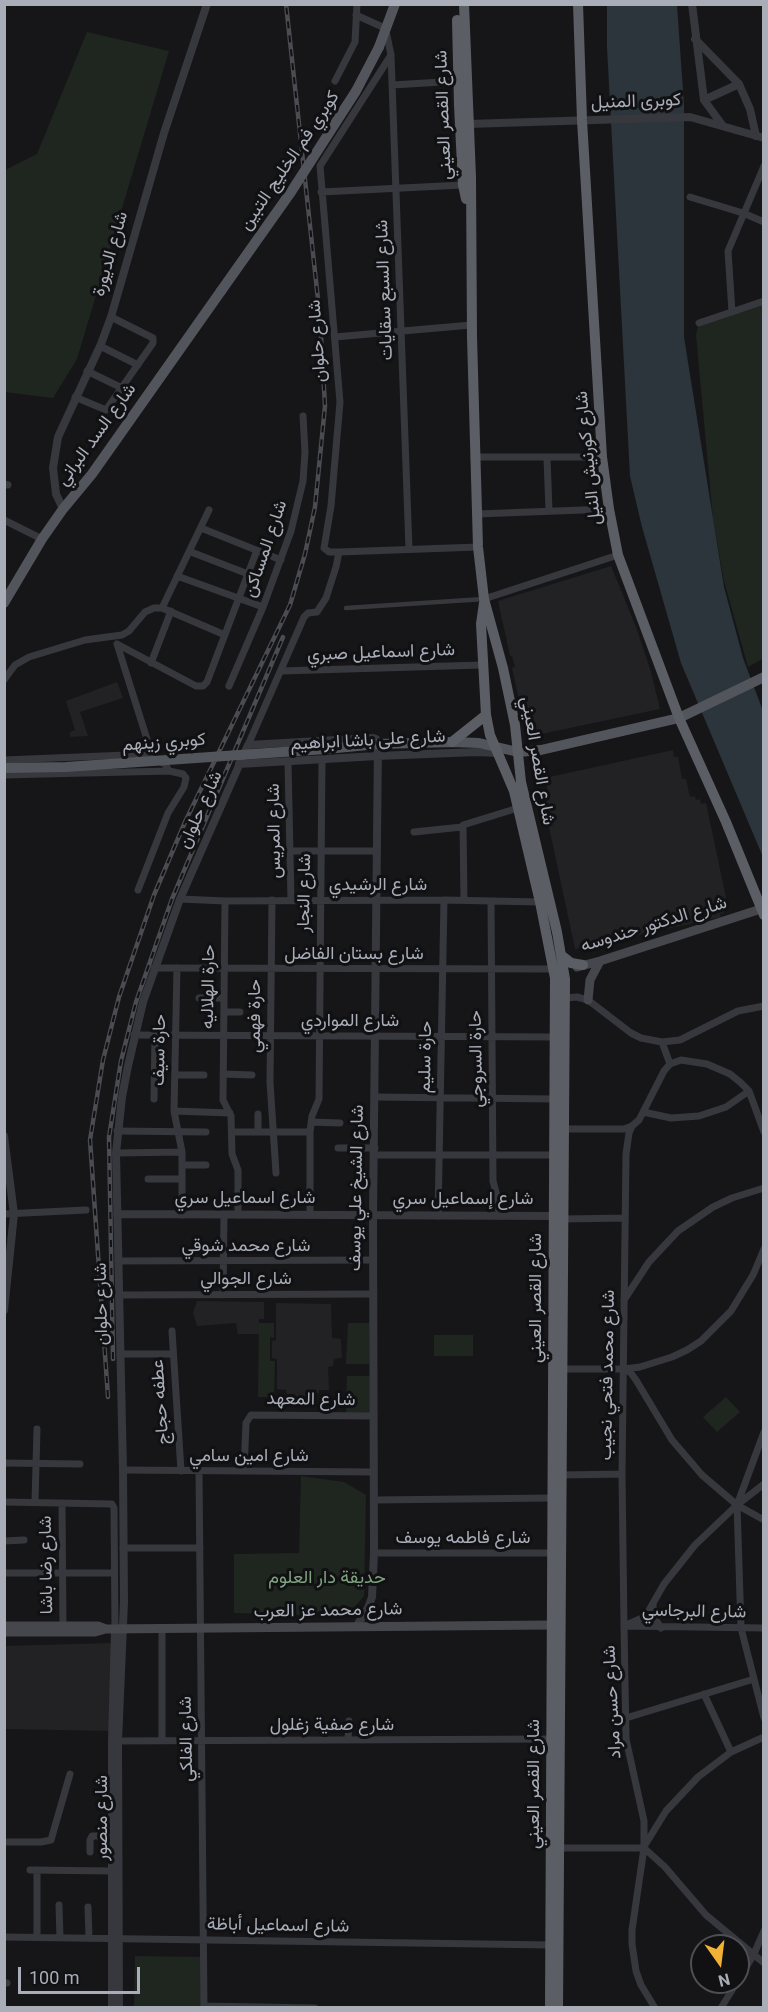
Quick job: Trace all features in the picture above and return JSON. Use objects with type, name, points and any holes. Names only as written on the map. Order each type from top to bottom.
[{"type":"highway","name":"شارع القصر العيني","points":[[457,4],[463,185],[470,223]]},
{"type":"highway","name":"شارع القصر العيني","points":[[464,4],[478,547],[484,599],[503,668],[515,725],[521,782],[561,955],[555,989],[560,1037],[564,1129],[559,1218],[552,1498],[550,2007]]},
{"type":"highway","name":"شارع كورنيش النيل","points":[[578,4],[582,120],[602,457],[618,555],[679,718],[726,822],[759,909]]},
{"type":"highway","name":"شارع القصر العيني","points":[[484,599],[482,665],[486,715],[496,750],[514,790],[540,902],[566,998],[554,1099],[554,1155],[559,1218],[563,1369],[558,2007]]},
{"type":"highway","points":[[452,742],[486,715]]},
{"type":"highway","points":[[561,955],[571,963],[584,965]]},
{"type":"main road","points":[[387,30],[394,4]]},
{"type":"main road","name":"كوبري فم الخليج التبين","points":[[221,291],[291,192],[356,92],[387,30]]},
{"type":"main road","name":"شارع السد البراني","points":[[4,603],[42,539],[92,474],[221,291]]},
{"type":"main road","name":"شارع على باشا ابراهيم","points":[[326,749],[378,750],[452,742],[479,743],[496,750],[518,752],[541,750],[679,718],[764,677]]},
{"type":"main road","name":"كوبري زينهم","points":[[4,768],[326,749]]},
{"type":"main road","name":"شارع الدكتور حندوسه","points":[[559,969],[600,961],[759,909]]},
{"type":"main road","points":[[588,1000],[590,980],[600,961]]},
{"type":"main road","name":"شارع محمد عز العرب","points":[[4,1632],[550,1625]]},
{"type":"main road","name":"شارع محمد عز العرب","points":[[4,1626],[98,1626],[114,1629]]},
{"type":"street","name":"شارع الديورة","points":[[63,509],[54,483],[55,450],[62,425],[100,346],[111,317],[164,133],[207,4]]},
{"type":"street","points":[[335,81],[355,42],[357,4]]},
{"type":"street","points":[[692,4],[704,100],[723,127]]},
{"type":"street","points":[[356,15],[387,30]]},
{"type":"street","name":"شارع السبع سقايات","points":[[387,30],[391,55],[409,549]]},
{"type":"street","points":[[695,38],[739,84],[760,137]]},
{"type":"street","name":"شارع حلوان","points":[[114,1629],[123,1548],[116,1153],[122,1097],[134,1035],[154,968],[180,899],[304,617],[317,612],[326,598],[336,567],[339,552],[329,552],[324,548],[331,506],[339,402],[319,171],[322,160],[391,55]]},
{"type":"street","points":[[392,85],[459,81]]},
{"type":"street","points":[[704,100],[739,84]]},
{"type":"street","name":"كوبرى المنيل","points":[[468,124],[690,117],[760,137]]},
{"type":"street","points":[[732,312],[728,251],[764,165]]},
{"type":"street","points":[[321,192],[463,185]]},
{"type":"street","points":[[690,197],[743,213],[764,222]]},
{"type":"street","points":[[699,323],[764,301]]},
{"type":"street","points":[[75,397],[105,411],[153,343],[153,338],[111,317]]},
{"type":"street","points":[[335,337],[471,325]]},
{"type":"street","points":[[100,346],[138,365]]},
{"type":"street","points":[[87,371],[122,388]]},
{"type":"street","name":"شارع المساكن","points":[[229,686],[263,607],[291,531],[303,481],[305,452],[303,416]]},
{"type":"street","points":[[474,457],[602,457]]},
{"type":"street","points":[[548,458],[549,511]]},
{"type":"street","points":[[477,514],[609,509]]},
{"type":"street","points":[[162,608],[191,552],[209,510]]},
{"type":"street","points":[[4,519],[42,539]]},
{"type":"street","points":[[201,528],[281,560]]},
{"type":"street","points":[[339,552],[478,547]]},
{"type":"street","points":[[4,680],[15,665],[29,657],[85,640],[116,641],[151,663],[196,686],[203,686],[207,682],[257,550]]},
{"type":"street","points":[[191,552],[248,574]]},
{"type":"street","points":[[346,608],[484,599],[618,555]]},
{"type":"street","points":[[177,576],[263,607]]},
{"type":"street","points":[[116,641],[129,631],[145,612],[154,608],[171,611],[225,635]]},
{"type":"street","points":[[151,663],[171,611]]},
{"type":"street","points":[[116,641],[152,754],[155,759],[165,764],[169,771]]},
{"type":"street","name":"شارع اسماعيل صبري","points":[[280,671],[482,665]]},
{"type":"street","name":"شارع على باشا ابراهيم","points":[[248,745],[373,738],[376,739],[378,750]]},
{"type":"street","name":"شارع على باشا ابراهيم","points":[[239,764],[322,760],[378,750],[477,752],[496,750]]},
{"type":"street","name":"شارع الشيخ علي يوسف","points":[[356,1627],[363,1618],[372,1597],[374,1553],[373,1216],[378,750]]},
{"type":"street","points":[[4,760],[152,754]]},
{"type":"street","name":"شارع النجار","points":[[310,1215],[310,1132],[319,1098],[322,760]]},
{"type":"street","name":"شارع المريس","points":[[288,762],[291,900]]},
{"type":"street","points":[[4,775],[169,771],[183,774],[186,782],[168,813],[138,890]]},
{"type":"street","points":[[414,832],[462,827],[518,808]]},
{"type":"street","points":[[462,827],[464,900]]},
{"type":"street","points":[[290,851],[377,850]]},
{"type":"street","name":"شارع الرشيدي","points":[[180,899],[540,902]]},
{"type":"street","name":"حارة الهلاليه","points":[[225,900],[223,1100],[230,1113],[232,1154],[238,1170],[238,1215]]},
{"type":"street","name":"حارة فهمي","points":[[272,900],[270,1082],[276,1173]]},
{"type":"street","name":"حارة سليم","points":[[438,1216],[444,900]]},
{"type":"street","name":"حارة السروجي","points":[[491,901],[493,1181],[499,1216]]},
{"type":"street","name":"شارع بستان الفاضل","points":[[154,968],[559,969]]},
{"type":"street","name":"حارة سيف","points":[[177,968],[174,1111],[182,1152],[182,1215]]},
{"type":"street","points":[[566,998],[577,997],[588,1000],[631,1033],[641,1038],[662,1042],[688,1036],[738,1011],[764,1006]]},
{"type":"street","points":[[200,998],[224,998]]},
{"type":"street","points":[[224,1012],[240,1012]]},
{"type":"street","name":"شارع المواردي","points":[[134,1035],[560,1037]]},
{"type":"street","points":[[154,1099],[155,1035]]},
{"type":"street","points":[[662,1042],[670,1064]]},
{"type":"street","points":[[564,1129],[624,1130],[632,1126],[639,1120],[658,1080],[670,1064],[681,1060],[708,1064],[730,1074],[749,1091],[764,1132]]},
{"type":"street","points":[[223,1074],[252,1075]]},
{"type":"street","points":[[174,1076],[204,1075]]},
{"type":"street","points":[[643,1112],[671,1118],[699,1116],[726,1107],[749,1091]]},
{"type":"street","points":[[375,1097],[554,1099]]},
{"type":"street","points":[[174,1111],[230,1113]]},
{"type":"street","points":[[258,1114],[258,1132]]},
{"type":"street","points":[[311,1122],[340,1123]]},
{"type":"street","name":"شارع محمد فتحي نجيب","points":[[624,1626],[622,1474],[626,1154],[632,1126]]},
{"type":"street","points":[[117,1131],[206,1132]]},
{"type":"street","points":[[232,1132],[310,1132]]},
{"type":"street","points":[[4,1136],[9,1214],[4,1311]]},
{"type":"street","points":[[338,1148],[440,1155],[554,1155]]},
{"type":"street","points":[[116,1153],[182,1152]]},
{"type":"street","points":[[182,1165],[206,1165]]},
{"type":"street","points":[[148,1179],[182,1179]]},
{"type":"street","points":[[624,1299],[649,1262],[678,1231],[713,1207],[732,1198],[764,1188]]},
{"type":"street","points":[[9,1214],[86,1210]]},
{"type":"street","name":"شارع اسماعيل سري","points":[[117,1214],[373,1216]]},
{"type":"street","points":[[223,1294],[224,1215]]},
{"type":"street","name":"شارع إسماعيل سري","points":[[373,1216],[559,1218]]},
{"type":"street","points":[[559,1218],[625,1218]]},
{"type":"street","points":[[563,1369],[624,1369],[657,1363],[687,1350],[717,1327],[743,1294],[764,1249]]},
{"type":"street","name":"شارع محمد شوقي","points":[[118,1261],[373,1260]]},
{"type":"street","name":"شارع الجوالي","points":[[118,1295],[373,1294]]},
{"type":"street","name":"عطفه حجاج","points":[[172,1332],[181,1471]]},
{"type":"street","points":[[120,1354],[173,1354]]},
{"type":"street","points":[[624,1369],[630,1372],[636,1380],[655,1414],[686,1458],[719,1491],[737,1505],[764,1520]]},
{"type":"street","name":"شارع المعهد","points":[[244,1471],[246,1423],[248,1417],[254,1413],[374,1416]]},
{"type":"street","points":[[35,1502],[37,1429]]},
{"type":"street","points":[[764,1432],[737,1505],[741,1628],[764,1718]]},
{"type":"street","points":[[4,1463],[81,1464]]},
{"type":"street","name":"شارع امين سامي","points":[[123,1470],[374,1472]]},
{"type":"street","name":"شارع الفلكي","points":[[199,1471],[204,2006]]},
{"type":"street","points":[[562,1475],[622,1474]]},
{"type":"street","points":[[624,1626],[642,1618],[695,1545],[737,1505],[764,1484]]},
{"type":"street","points":[[374,1500],[552,1498]]},
{"type":"street","points":[[4,1502],[110,1503],[114,1508],[114,1629]]},
{"type":"street","name":"شارع رضا باشا","points":[[62,1503],[63,1626]]},
{"type":"street","points":[[4,1541],[24,1540]]},
{"type":"street","points":[[123,1548],[200,1548]]},
{"type":"street","name":"شارع فاطمه يوسف","points":[[374,1553],[552,1553]]},
{"type":"street","points":[[4,1573],[114,1573]]},
{"type":"street","points":[[653,1603],[654,1617],[661,1628]]},
{"type":"street","name":"شارع البرجاسي","points":[[624,1626],[764,1628]]},
{"type":"street","name":"شارع حسن مراد","points":[[624,1626],[629,1755],[644,1821],[644,1848]]},
{"type":"street","name":"شارع منصور","points":[[112,2007],[116,1939],[114,1629]]},
{"type":"street","points":[[162,1629],[162,1741]]},
{"type":"street","points":[[626,1718],[754,1679]]},
{"type":"street","points":[[704,1694],[731,1752]]},
{"type":"street","points":[[348,1740],[349,1721]]},
{"type":"street","points":[[655,2007],[641,1985],[633,1958],[632,1944],[644,1848],[657,1823],[685,1790],[713,1764],[731,1752],[764,1737]]},
{"type":"street","name":"شارع صفية زغلول","points":[[115,1741],[551,1739]]},
{"type":"street","name":"شارع منصور","points":[[115,1741],[112,1870],[119,2007]]},
{"type":"street","points":[[4,1842],[51,1840],[70,1774]]},
{"type":"street","points":[[90,1852],[92,1836],[112,1836]]},
{"type":"street","points":[[560,1848],[644,1848],[665,1867],[706,1915],[764,1963]]},
{"type":"street","points":[[37,1937],[34,1870],[112,1870]]},
{"type":"street","points":[[59,1905],[60,1938]]},
{"type":"street","points":[[88,1907],[89,1938]]},
{"type":"street","points":[[750,1961],[764,1931]]},
{"type":"street","name":"شارع اسماعيل أباظة","points":[[4,1937],[550,1945]]},
{"type":"street","points":[[721,2007],[730,1994]]},
{"type":"street","points":[[204,2006],[315,2007]]},
{"type":"shaded area","points":[[607,5],[677,5],[684,105],[684,337],[724,587],[743,658],[763,711],[763,857],[681,663],[642,527],[630,476],[607,47]]},
{"type":"shaded area","points":[[611,566],[636,627],[660,709],[527,737],[512,668],[515,667],[512,656],[510,656],[498,601]]},
{"type":"shaded area","points":[[117,682],[123,698],[80,712],[88,736],[70,737],[70,732],[75,730],[66,701]]},
{"type":"shaded area","points":[[673,750],[674,757],[678,757],[682,779],[686,779],[690,797],[695,796],[696,800],[700,799],[701,804],[706,803],[728,907],[723,909],[724,913],[720,914],[721,917],[575,949],[542,794],[548,792],[545,778]]},
{"type":"shaded area","points":[[197,1301],[264,1302],[264,1319],[259,1319],[259,1334],[238,1334],[236,1323],[197,1326],[193,1313]]},
{"type":"shaded area","points":[[276,1303],[331,1304],[332,1338],[341,1339],[342,1358],[334,1359],[333,1366],[328,1367],[329,1390],[319,1390],[319,1393],[314,1394],[314,1399],[295,1398],[295,1394],[287,1394],[286,1390],[277,1389],[277,1359],[272,1358],[272,1341],[276,1340]]},
{"type":"shaded area","points":[[112,1643],[112,1731],[5,1729],[5,1646]]},
{"type":"green space","points":[[87,32],[169,51],[77,359],[53,398],[5,392],[5,170],[37,154]]},
{"type":"green space","points":[[763,303],[764,658],[748,667],[724,581],[713,519],[696,335],[698,325]]},
{"type":"green space","points":[[259,1323],[274,1323],[274,1338],[270,1337],[270,1361],[275,1361],[274,1397],[258,1397]]},
{"type":"green space","points":[[348,1323],[370,1323],[369,1364],[346,1364]]},
{"type":"green space","points":[[434,1335],[473,1335],[473,1356],[434,1356]]},
{"type":"green space","points":[[347,1376],[372,1376],[371,1414],[346,1413]]},
{"type":"green space","points":[[726,1397],[740,1412],[717,1432],[703,1417]]},
{"type":"green space","name":"حديقة دار العلوم","points":[[301,1476],[344,1482],[366,1495],[364,1596],[347,1616],[234,1613],[234,1554],[299,1553]]},
{"type":"green space","points":[[135,1956],[202,1957],[201,2007],[134,2008]]},
{"type":"railway","points":[[108,1397],[90,1140],[103,1060],[119,997],[154,895],[185,822],[290,605],[305,554],[315,507],[325,406],[320,318],[286,4]]},
{"type":"railway","points":[[113,1359],[109,1137],[121,1061],[136,1002],[172,899],[283,637]]}]
